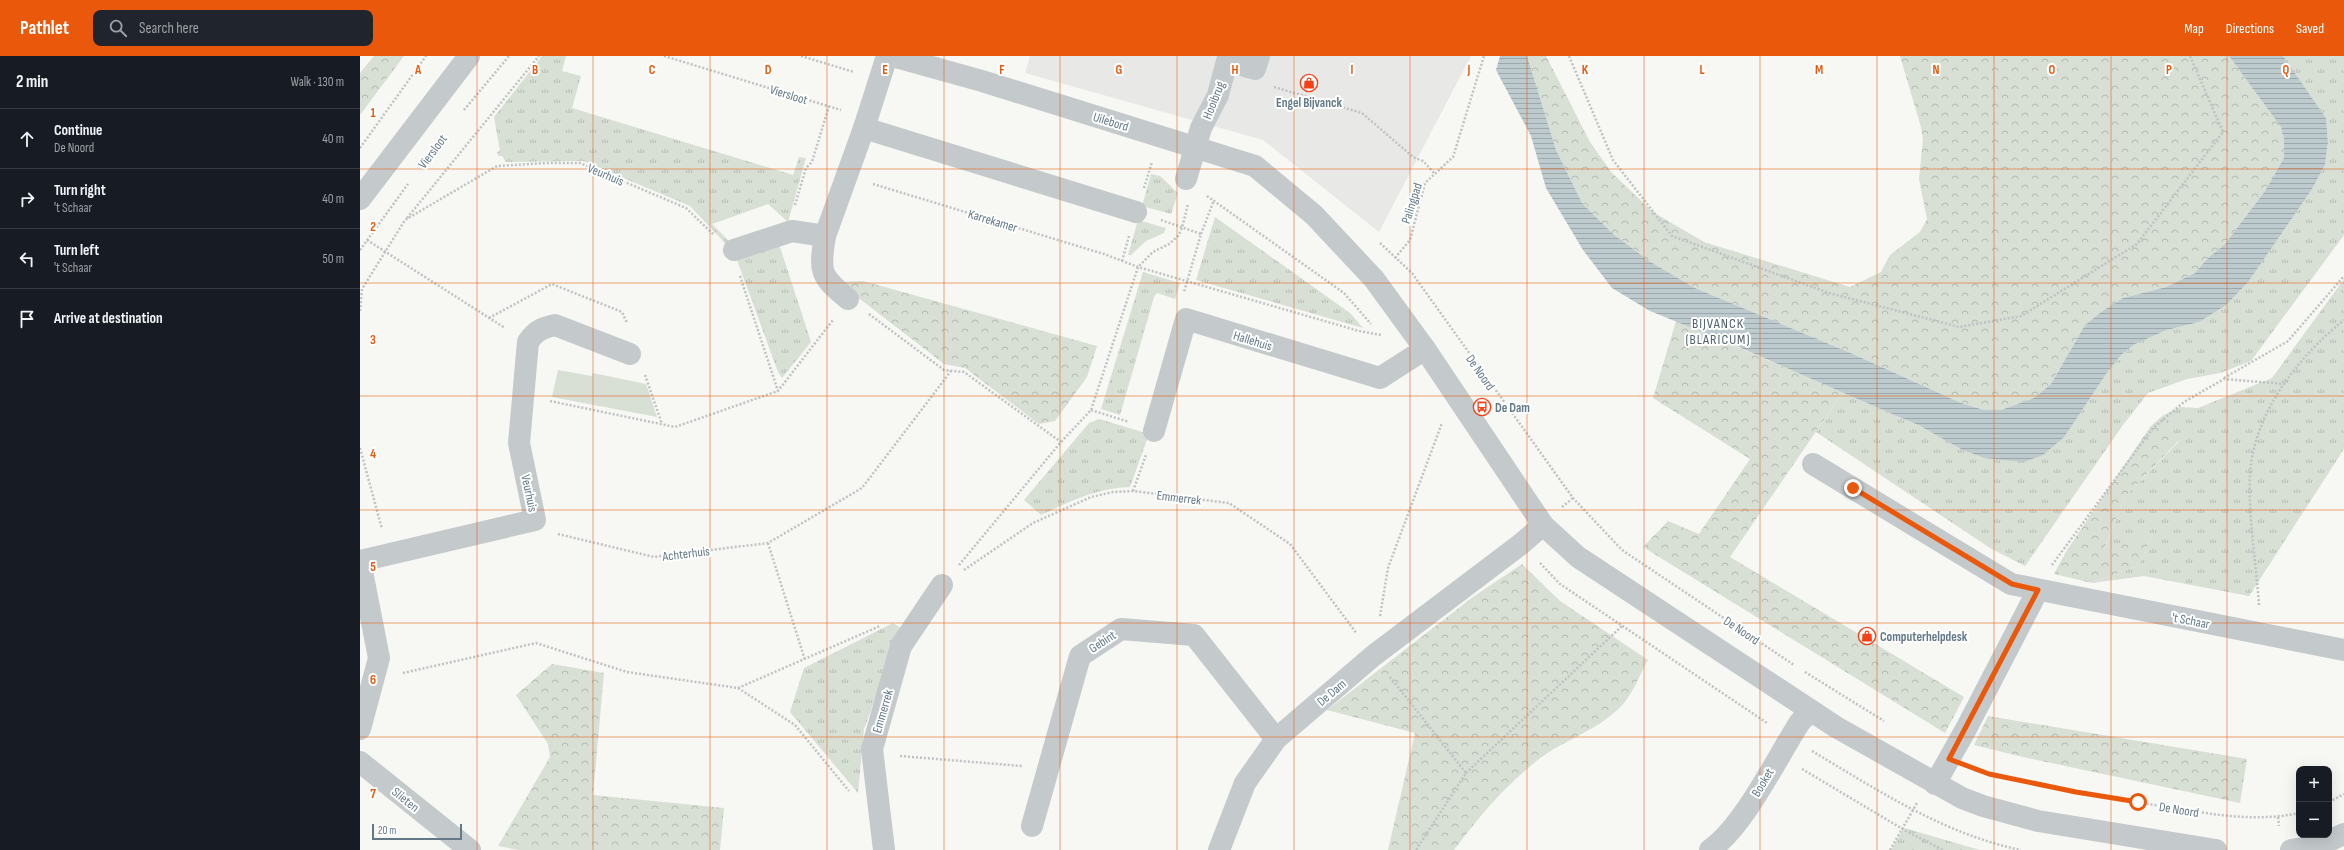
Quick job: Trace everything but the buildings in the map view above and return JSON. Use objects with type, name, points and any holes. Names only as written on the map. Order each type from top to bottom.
[{"type":"street","points":[[360,199],[469,56]]},
{"type":"street","points":[[848,299],[830,284],[821,269],[824,236],[866,123],[887,56]]},
{"type":"street","name":"Uilebord","points":[[892,56],[982,81],[1255,166],[1314,215],[1374,280]]},
{"type":"street","name":"Hooibrug","points":[[1193,190],[1195,148],[1201,128],[1218,95],[1227,61],[1255,69],[1259,56]]},
{"type":"street","points":[[866,123],[1136,212]]},
{"type":"street","points":[[726,246],[792,231],[824,236]]},
{"type":"street","points":[[1374,280],[1425,349],[1543,525],[1578,557],[1811,711],[1935,784],[1983,806],[2038,821],[2216,850]]},
{"type":"street","points":[[1154,430],[1186,319]]},
{"type":"street","name":"Hallehuis","points":[[1186,319],[1380,378],[1425,349]]},
{"type":"street","points":[[528,342],[532,335],[542,328],[555,325],[630,354]]},
{"type":"street","name":"Veurhuis","points":[[528,342],[522,395],[519,443],[535,520]]},
{"type":"street","name":"'t Schaar","points":[[1813,464],[2012,584],[2344,650]]},
{"type":"street","points":[[360,729],[379,658],[360,561],[535,520]]},
{"type":"street","name":"De Dam","points":[[1219,850],[1244,783],[1276,739],[1373,656],[1522,544],[1543,525]]},
{"type":"street","name":"Emmerrek","points":[[884,850],[872,749],[901,646],[942,585]]},
{"type":"street","points":[[1935,784],[2038,590]]},
{"type":"street","name":"Gebint","points":[[1032,826],[1080,656],[1121,629],[1194,635],[1276,739]]},
{"type":"street","name":"Booket","points":[[1710,850],[1725,837],[1740,818],[1800,722],[1811,711]]},
{"type":"street","name":"Slieten","points":[[360,762],[470,850]]},
{"type":"street","points":[[2292,850],[2320,845],[2344,834]]},
{"type":"path","points":[[360,148],[426,56]]},
{"type":"path","points":[[463,111],[509,56]]},
{"type":"path","points":[[405,220],[539,56]]},
{"type":"path","name":"Viersloot","points":[[664,56],[829,106],[866,123]]},
{"type":"path","points":[[801,56],[879,80]]},
{"type":"path","name":"Palingpad","points":[[1214,200],[1351,299],[1374,280],[1410,240],[1426,183],[1453,157],[1484,56]]},
{"type":"path","points":[[1569,56],[1613,160],[1672,236],[1829,293],[1959,327],[2021,316],[2137,244],[2223,132],[2190,56]]},
{"type":"path","points":[[1267,85],[1362,113],[1413,157],[1423,161],[1435,174]]},
{"type":"path","points":[[788,232],[806,168],[812,162],[829,106]]},
{"type":"path","name":"Veurhuis","points":[[360,311],[361,291],[384,251],[405,220],[498,166],[547,163],[580,163],[686,208],[726,246]]},
{"type":"path","name":"Karrekamer","points":[[847,176],[1138,266],[1359,331],[1381,335]]},
{"type":"path","name":"Viersloot","points":[[360,250],[412,178]]},
{"type":"path","points":[[942,585],[1060,442],[1091,410],[1138,266],[1153,252],[1174,240],[1182,228],[1193,190],[1214,200],[1201,234],[1181,304],[1186,319]]},
{"type":"path","points":[[1182,228],[1201,234]]},
{"type":"path","name":"De Noord","points":[[1375,239],[1396,257],[1412,274],[1572,498],[1622,550],[1804,672],[1885,722]]},
{"type":"path","points":[[367,240],[528,342]]},
{"type":"path","points":[[739,274],[778,391]]},
{"type":"path","points":[[2038,590],[2049,568],[2153,428],[2184,402],[2288,341],[2344,276]]},
{"type":"path","points":[[522,395],[675,427],[778,391],[848,299],[944,370],[964,372],[1060,442]]},
{"type":"path","points":[[2256,633],[2260,615],[2250,474],[2259,428],[2271,404],[2313,348],[2344,320]]},
{"type":"path","name":"Achterhuis","points":[[535,520],[553,533],[654,557],[768,543],[862,488],[951,371]]},
{"type":"path","points":[[2224,379],[2285,384]]},
{"type":"path","points":[[1091,410],[1154,430],[1133,491]]},
{"type":"path","points":[[1373,656],[1388,568],[1444,418]]},
{"type":"path","points":[[360,448],[388,554]]},
{"type":"path","name":"Emmerrek","points":[[942,585],[1033,523],[1091,497],[1113,492],[1133,491],[1229,503],[1290,544],[1373,656],[1466,773]]},
{"type":"path","points":[[768,543],[805,660]]},
{"type":"path","points":[[738,688],[906,615],[921,615]]},
{"type":"path","points":[[1416,850],[1466,773],[1622,626]]},
{"type":"path","points":[[373,681],[536,643],[627,672],[738,688],[795,725],[851,793]]},
{"type":"path","points":[[872,754],[1049,768]]},
{"type":"path","points":[[1779,756],[1902,829],[1943,850]]},
{"type":"path","name":"De Noord","points":[[1949,759],[1989,774],[2054,788],[2203,813],[2255,818],[2296,813]]},
{"type":"path","points":[[2332,800],[2344,794]]},
{"type":"path","points":[[1890,850],[1912,810]]},
{"type":"shaded area","points":[[1030,56],[1471,56],[1379,232],[1263,140],[1025,73]]},
{"type":"shaded area","points":[[1500,56],[1527,56],[1556,150],[1582,203],[1613,234],[1649,261],[1695,288],[1853,354],[1961,403],[1984,410],[2001,410],[2034,398],[2051,384],[2085,325],[2101,312],[2123,298],[2166,287],[2195,273],[2208,258],[2225,244],[2265,191],[2284,158],[2284,139],[2281,127],[2229,56],[2283,56],[2326,118],[2328,142],[2325,165],[2312,189],[2248,282],[2226,305],[2199,322],[2167,330],[2135,344],[2121,355],[2106,374],[2064,437],[2043,455],[2024,462],[1985,458],[1963,450],[1920,426],[1734,345],[1650,311],[1612,288],[1583,250],[1546,188],[1531,136],[1496,70]]},
{"type":"green space","points":[[374,56],[404,56],[360,115],[360,73]]},
{"type":"green space","points":[[542,56],[566,56],[562,71],[581,76],[572,108],[793,175],[799,157],[806,158],[788,222],[768,204],[712,224],[729,241],[725,243],[690,206],[583,161],[506,162],[502,156],[498,156],[497,152],[500,151],[494,117]]},
{"type":"green space","points":[[1527,56],[1546,56],[1590,142],[1612,173],[1653,212],[1704,242],[1850,287],[1881,272],[1890,255],[1920,232],[1927,219],[1919,179],[1923,139],[1921,127],[1900,56],[2229,56],[2281,127],[2284,139],[2284,158],[2265,191],[2225,244],[2208,258],[2195,273],[2166,287],[2123,298],[2101,312],[2085,325],[2051,384],[2034,398],[2001,410],[1984,410],[1961,403],[1853,354],[1695,288],[1649,261],[1613,234],[1582,203],[1556,150]]},
{"type":"green space","points":[[2283,56],[2344,56],[2344,235],[2251,361],[2220,373],[2187,379],[2148,393],[2123,425],[2025,566],[1990,548],[1816,432],[1843,392],[1929,431],[1959,447],[1979,455],[2001,459],[2106,374],[2121,355],[2135,344],[2167,330],[2199,322],[2312,189],[2325,165],[2328,142],[2326,118]]},
{"type":"green space","points":[[1151,174],[1160,176],[1178,193],[1171,214],[1142,206]]},
{"type":"green space","points":[[1215,217],[1350,313],[1363,328],[1196,280]]},
{"type":"green space","points":[[1138,220],[1166,228],[1164,233],[1146,241],[1131,255],[1128,255]]},
{"type":"green space","points":[[777,246],[780,247],[811,342],[782,378],[778,372],[737,260]]},
{"type":"green space","points":[[1143,272],[1180,283],[1175,299],[1157,293],[1154,297],[1120,415],[1101,409]]},
{"type":"green space","points":[[2344,279],[2344,449],[2249,596],[2144,576],[2092,583],[2139,565],[2153,534],[2104,551],[2124,498],[2178,442],[2162,416],[2180,407],[2198,408],[2272,378]]},
{"type":"green space","points":[[863,281],[1097,346],[1087,377],[1055,421],[1039,424],[965,368],[944,364],[838,282]]},
{"type":"green space","points":[[1676,321],[1843,392],[1730,557],[1964,697],[1945,733],[1643,547],[1668,521],[1699,534],[1750,459],[1653,398]]},
{"type":"green space","points":[[558,370],[592,376],[593,373],[646,384],[657,417],[552,397]]},
{"type":"green space","points":[[2162,416],[2178,441],[2124,498],[2104,550],[2153,534],[2139,565],[2092,583],[2054,574],[2067,550],[2150,427]]},
{"type":"green space","points":[[1099,419],[1149,434],[1130,487],[1106,490],[1084,496],[1041,515],[1024,500],[1089,423]]},
{"type":"green space","points":[[1522,564],[1560,601],[1648,660],[1630,694],[1616,711],[1607,719],[1554,749],[1534,763],[1491,804],[1454,850],[1388,850],[1415,733],[1327,710],[1473,597]]},
{"type":"green space","points":[[893,623],[901,628],[864,729],[858,793],[790,712],[804,668]]},
{"type":"green space","points":[[552,664],[604,673],[593,795],[724,808],[720,850],[519,850],[498,846],[550,757],[548,744],[516,695]]},
{"type":"green space","points":[[1988,716],[2247,759],[2240,803],[2023,757],[1974,745]]},
{"type":"green space","points":[[1904,828],[1980,850],[1891,850]]},
{"type":"place","name":"Engel Bijvanck","points":[[1309,83]]},
{"type":"place","name":"De Dam","points":[[1482,407]]},
{"type":"place","name":"Computerhelpdesk","points":[[1867,636]]},
{"type":"district","name":"BIJVANCK (BLARICUM)","points":[[1718,332]]},
{"type":"route","points":[[1853,488],[2012,584],[2038,590],[1949,759],[1972,769],[1989,774],[2076,792],[2138,802]]}]
